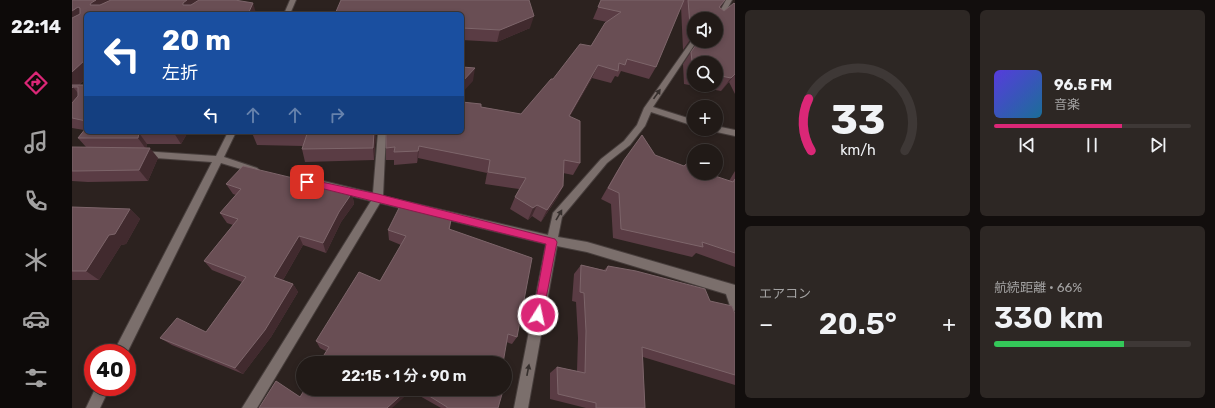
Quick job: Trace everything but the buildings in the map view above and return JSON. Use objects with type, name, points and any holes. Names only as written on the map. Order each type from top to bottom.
[{"type":"street","points":[[288,12],[293,0]]},
{"type":"street","points":[[723,12],[730,0]]},
{"type":"street","points":[[521,408],[557,216],[604,161],[627,143],[641,126],[648,108],[689,48]]},
{"type":"street","points":[[648,108],[687,121]]},
{"type":"street","points":[[723,131],[735,133]]},
{"type":"street","points":[[125,344],[220,159],[231,134]]},
{"type":"street","points":[[249,408],[378,198],[382,134]]},
{"type":"street","points":[[131,154],[160,154],[220,159],[266,172]]},
{"type":"street","points":[[311,183],[378,198],[552,242],[587,247],[733,291],[735,305]]},
{"type":"street","points":[[93,408],[99,396]]},
{"type":"route","points":[[307,182],[378,198],[552,242],[538,315]]}]
